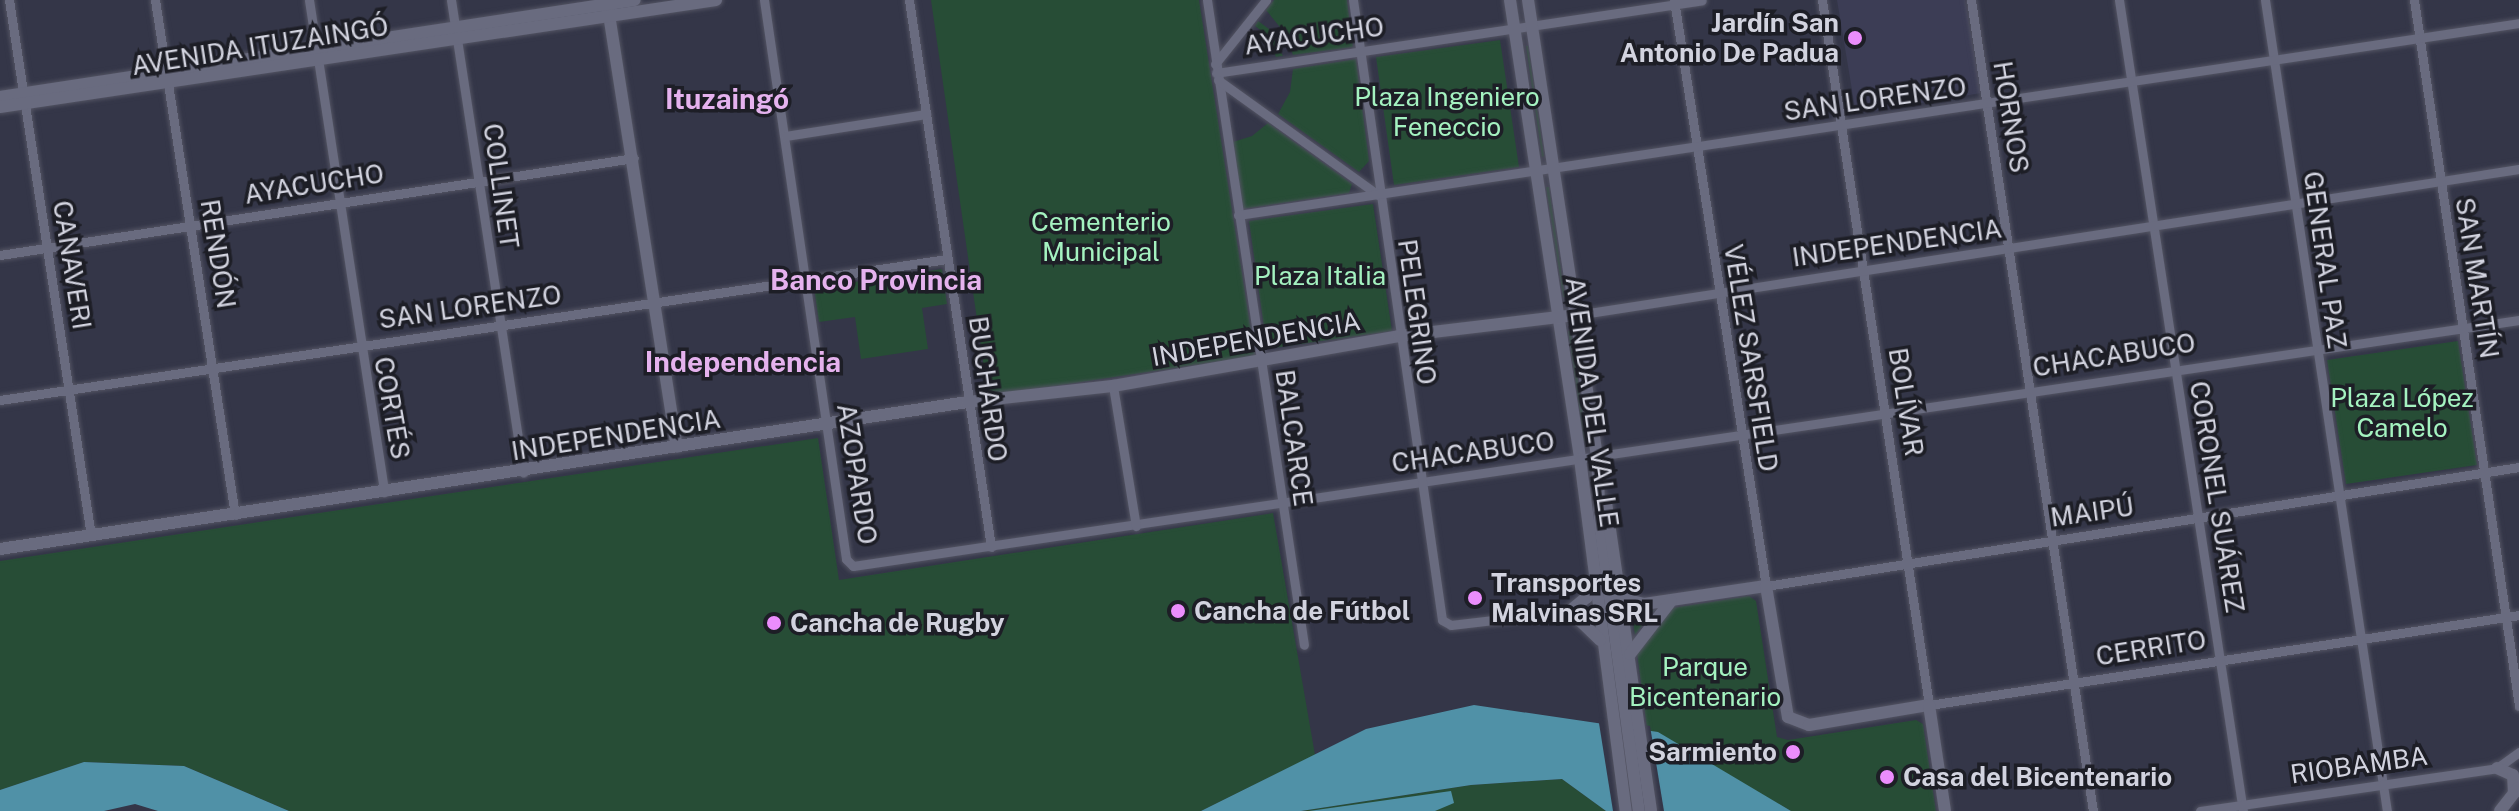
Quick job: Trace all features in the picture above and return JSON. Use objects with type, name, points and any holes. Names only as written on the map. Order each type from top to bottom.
[{"type":"street","name":"CANAVERI","points":[[9,0],[91,536]]},
{"type":"street","name":"RENDÓN","points":[[155,0],[235,515]]},
{"type":"street","name":"CORTÉS","points":[[309,0],[358,346],[384,492]]},
{"type":"street","name":"COLLINET","points":[[451,0],[523,473]]},
{"type":"street","name":"AVENIDA ITUZAINGÓ","points":[[0,97],[25,98],[457,33],[635,0]]},
{"type":"street","name":"AVENIDA ITUZAINGÓ","points":[[608,7],[716,0]]},
{"type":"street","name":"AZOPARDO","points":[[764,0],[846,559],[862,567]]},
{"type":"street","name":"BUCHARDO","points":[[909,0],[991,547]]},
{"type":"street","name":"BALCARCE","points":[[1207,0],[1304,645]]},
{"type":"street","points":[[1266,0],[1216,72],[1378,195]]},
{"type":"street","name":"PELEGRINO","points":[[1353,0],[1378,195],[1440,614],[1451,625],[1570,611]]},
{"type":"street","name":"AVENIDA DEL VALLE","points":[[1510,0],[1580,459],[1600,640],[1626,811]]},
{"type":"street","name":"AVENIDA DEL VALLE","points":[[1528,0],[1597,456],[1624,599],[1639,811]]},
{"type":"street","name":"AYACUCHO","points":[[1216,72],[1532,28],[1674,2],[1702,0]]},
{"type":"street","name":"BOLÍVAR","points":[[1822,0],[1945,811]]},
{"type":"street","name":"HORNOS","points":[[1971,0],[2093,811]]},
{"type":"street","name":"CORONEL SUÁREZ","points":[[2119,0],[2242,808]]},
{"type":"street","name":"GENERAL PAZ","points":[[2265,0],[2387,811]]},
{"type":"street","name":"SAN MARTÍN","points":[[2414,0],[2484,473],[2514,616],[2519,706]]},
{"type":"street","name":"VÉLEZ SARSFIELD","points":[[1674,2],[1739,436],[1784,708],[1792,720]]},
{"type":"street","points":[[608,7],[657,303],[677,447]]},
{"type":"street","name":"SAN LORENZO","points":[[1238,215],[1536,173],[2519,23]]},
{"type":"street","name":"AVENIDA ITUZAINGÓ","points":[[0,107],[25,98]]},
{"type":"street","points":[[785,136],[926,114]]},
{"type":"street","name":"AYACUCHO","points":[[0,255],[634,158]]},
{"type":"street","name":"INDEPENDENCIA","points":[[0,549],[523,473],[967,402],[1113,386],[1399,336],[1558,318],[2519,169]]},
{"type":"street","name":"SAN LORENZO","points":[[0,400],[947,259]]},
{"type":"street","name":"CHACABUCO","points":[[862,567],[2315,347],[2519,320]]},
{"type":"street","points":[[1113,386],[1136,526]]},
{"type":"street","name":"AVENIDA DEL VALLE","points":[[1597,456],[1600,524],[1651,811]]},
{"type":"street","name":"MAIPÚ","points":[[1624,599],[1644,604],[1671,601],[1908,566],[2052,540],[2198,520],[2340,494],[2519,467]]},
{"type":"street","points":[[1593,576],[1587,597],[1570,611],[1600,640]]},
{"type":"street","points":[[1630,654],[1671,601]]},
{"type":"street","name":"CERRITO","points":[[1792,720],[1809,725],[2220,659],[2362,641],[2514,616]]},
{"type":"street","name":"RIOBAMBA","points":[[2200,811],[2242,808],[2497,768],[2519,752]]},
{"type":"street","points":[[2497,768],[2513,775],[2516,790],[2500,811]]},
{"type":"shaded area","points":[[1837,0],[1965,0],[1981,93],[1856,114]]},
{"type":"shaded area","points":[[1474,705],[1658,732],[1791,811],[1606,811],[1562,779],[1471,785],[1301,811],[1201,811],[1366,729]]},
{"type":"shaded area","points":[[84,762],[184,766],[289,811],[158,811],[135,804],[104,811],[0,811],[0,790]]},
{"type":"shaded area","points":[[1451,791],[1454,803],[1435,811],[1309,811]]},
{"type":"green space","name":"Cementerio Municipal","points":[[931,0],[1199,0],[1255,356],[988,396]]},
{"type":"green space","name":"Plaza Ingeniero Feneccio","points":[[1274,0],[1347,0],[1353,47],[1293,55],[1284,32],[1266,10]]},
{"type":"green space","name":"Plaza Ingeniero Feneccio","points":[[1258,21],[1269,29],[1283,56],[1276,57],[1266,34],[1255,26]]},
{"type":"green space","name":"Plaza Ingeniero Feneccio","points":[[1500,40],[1519,167],[1394,185],[1376,57]]},
{"type":"green space","points":[[1526,46],[1544,156],[1542,157]]},
{"type":"green space","name":"Plaza Ingeniero Feneccio","points":[[1356,59],[1369,161],[1359,172],[1278,114],[1290,92],[1293,69]]},
{"type":"green space","name":"Plaza Ingeniero Feneccio","points":[[1268,123],[1352,184],[1349,193],[1242,209],[1233,142],[1252,136]]},
{"type":"green space","points":[[1546,187],[1549,187],[1565,297],[1563,297]]},
{"type":"green space","name":"Plaza Italia","points":[[1373,204],[1392,331],[1267,349],[1249,221]]},
{"type":"green space","points":[[942,269],[947,304],[922,308],[928,349],[861,359],[855,317],[819,322],[814,288]]},
{"type":"green space","points":[[1568,331],[1571,331],[1587,441],[1584,441]]},
{"type":"green space","name":"Plaza López Camelo","points":[[2458,341],[2477,465],[2346,484],[2327,360]]},
{"type":"green space","points":[[818,438],[839,580],[1273,513],[1315,755],[1201,811],[289,811],[184,766],[84,762],[0,790],[0,561]]},
{"type":"green space","name":"Parque Bicentenario","points":[[1749,596],[1756,601],[1777,737],[1788,740],[1916,720],[1923,724],[1936,811],[1791,811],[1647,729],[1637,653],[1672,608]]},
{"type":"green space","points":[[1630,604],[1654,610],[1635,635]]},
{"type":"green space","points":[[1562,779],[1606,811],[1301,811],[1471,785]]},
{"type":"pier","points":[[1598,717],[1650,726],[1664,811],[1613,811]]},
{"type":"place","name":"Jardín San Antonio De Padua","points":[[1855,38]]},
{"type":"place","name":"Transportes Malvinas SRL","points":[[1475,598]]},
{"type":"place","name":"Cancha de Fútbol","points":[[1178,611]]},
{"type":"place","name":"Cancha de Rugby","points":[[774,623]]},
{"type":"place","name":"Sarmiento","points":[[1793,752]]},
{"type":"place","name":"Casa del Bicentenario","points":[[1887,777]]},
{"type":"district","name":"Ituzaingó","points":[[727,99]]},
{"type":"district","name":"Banco Provincia","points":[[876,280]]},
{"type":"district","name":"Independencia","points":[[743,362]]}]
